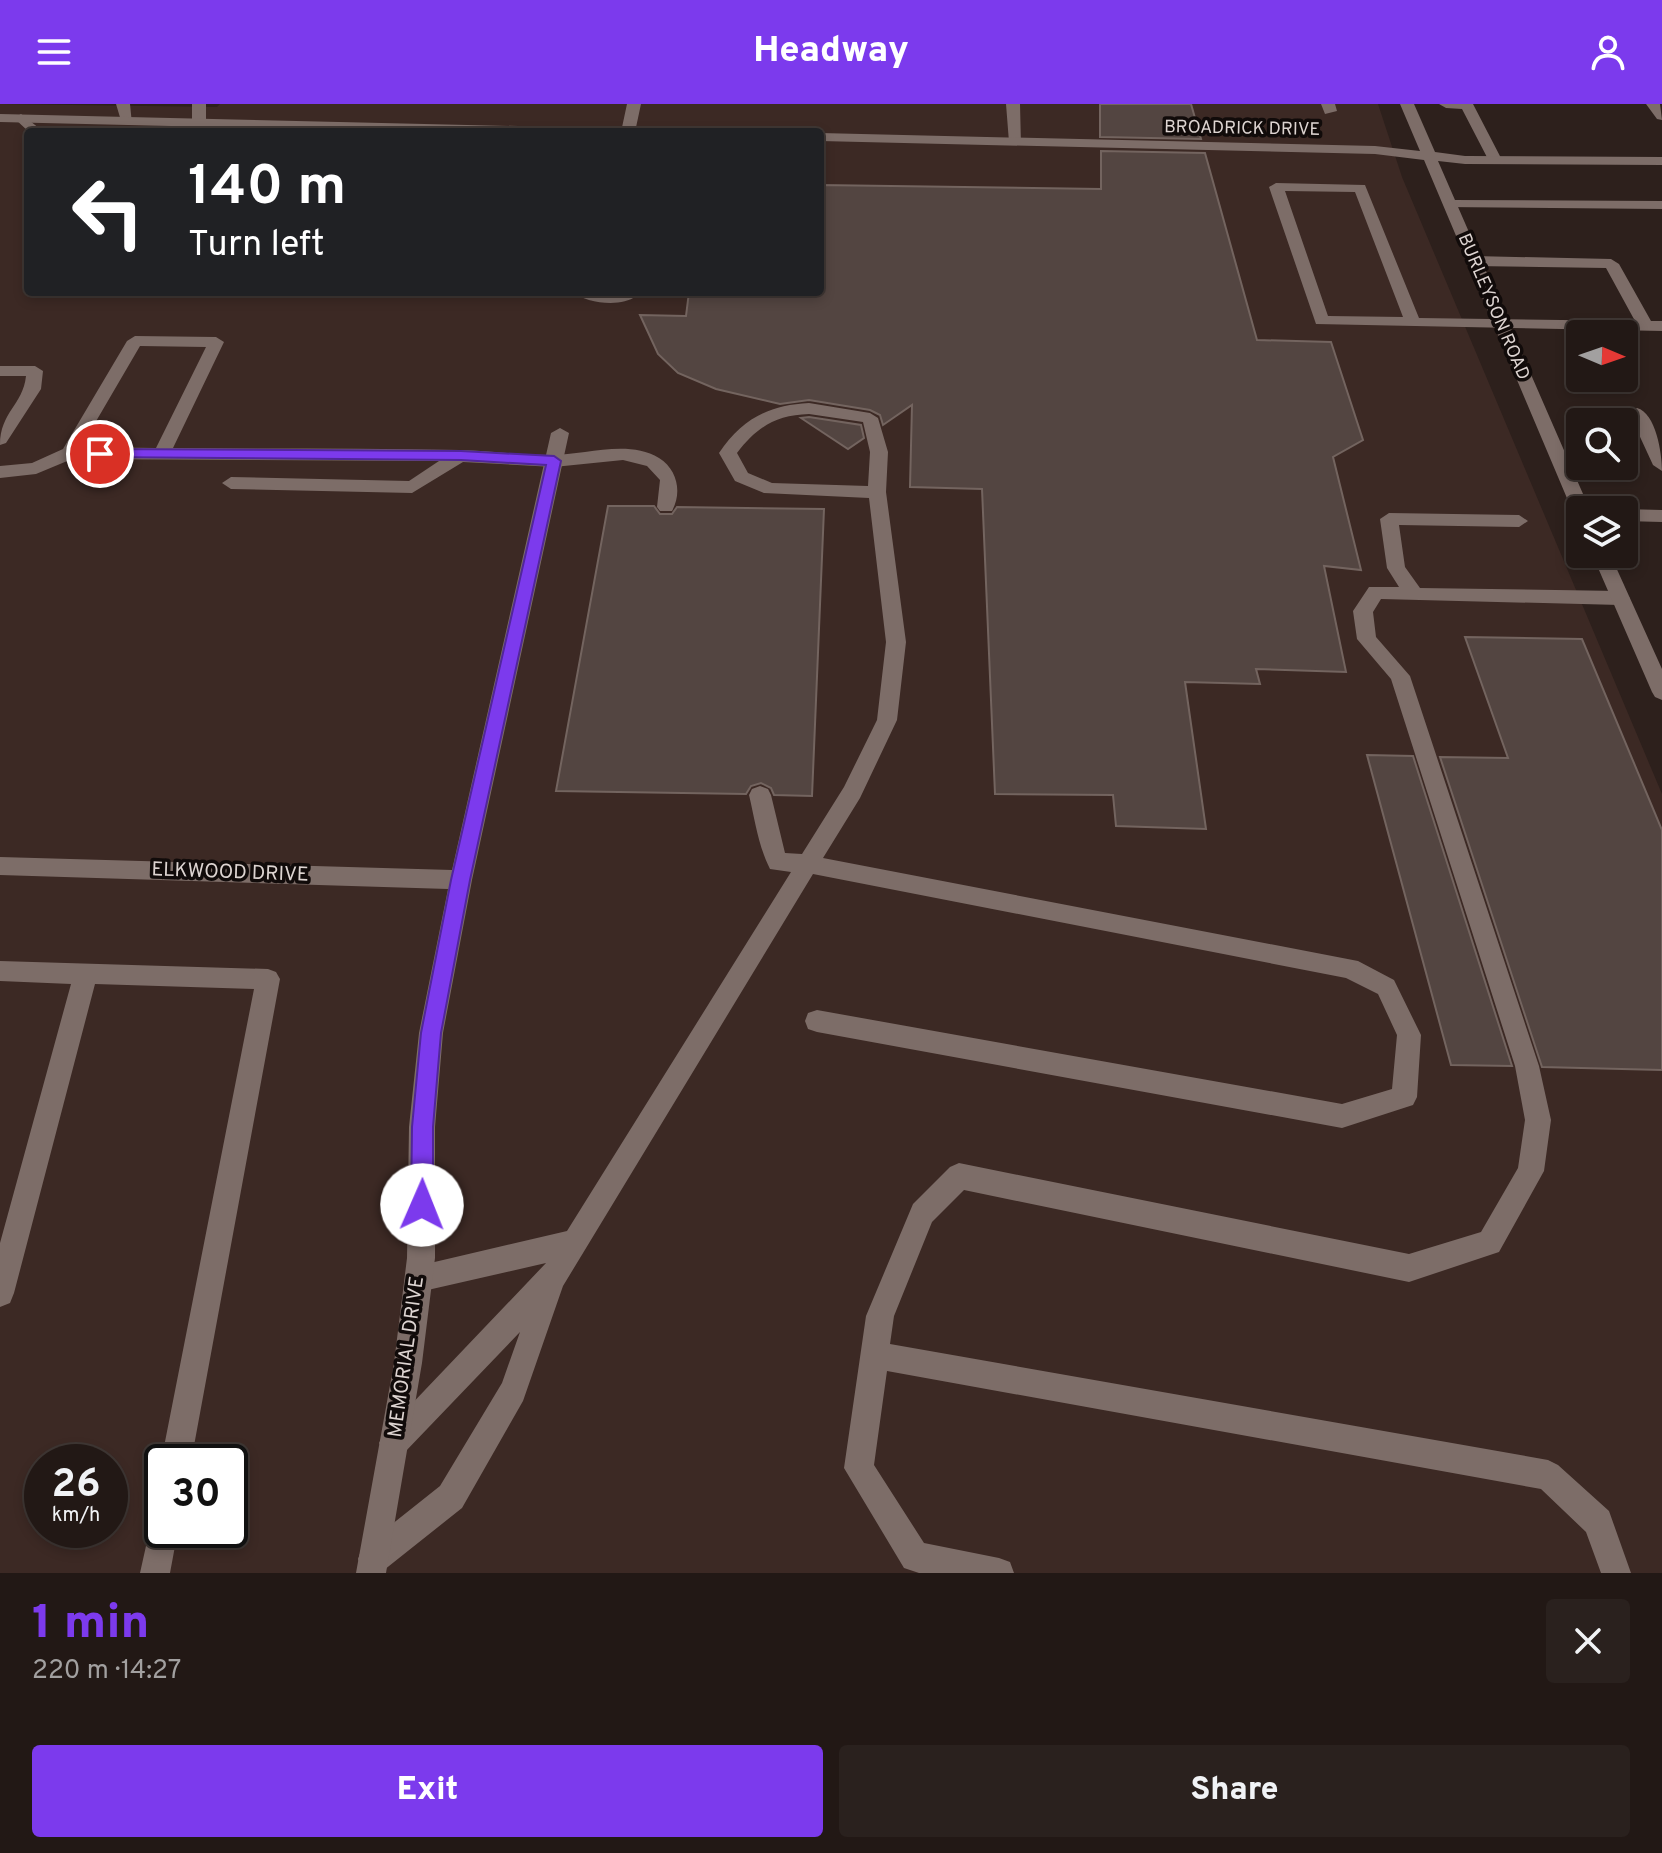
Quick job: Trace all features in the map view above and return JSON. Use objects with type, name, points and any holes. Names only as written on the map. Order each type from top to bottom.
[{"type":"street","points":[[123,104],[127,121]]},
{"type":"street","points":[[196,127],[199,104]]},
{"type":"street","points":[[629,128],[634,104]]},
{"type":"street","points":[[1013,104],[1016,142]]},
{"type":"street","name":"BURLEYSON ROAD","points":[[1407,104],[1575,496]]},
{"type":"street","points":[[1446,104],[1467,104],[1495,160]]},
{"type":"street","points":[[1653,104],[1662,116]]},
{"type":"street","points":[[0,118],[277,128]]},
{"type":"street","points":[[21,118],[32,128]]},
{"type":"street","name":"BROADRICK DRIVE","points":[[824,137],[1375,150],[1430,157],[1495,160],[1662,161]]},
{"type":"street","points":[[1413,322],[1360,188],[1276,187],[1322,321],[1654,326]]},
{"type":"street","points":[[1450,204],[1662,205]]},
{"type":"street","points":[[1474,261],[1611,264],[1654,326]]},
{"type":"street","points":[[595,296],[628,296]]},
{"type":"street","points":[[0,472],[13,473],[53,463],[69,453],[135,341],[216,342],[162,454]]},
{"type":"street","points":[[0,371],[35,371],[33,389],[0,439]]},
{"type":"street","points":[[372,1566],[451,1497],[513,1391],[553,1278],[852,792],[887,720],[896,642],[877,492],[879,452],[870,418],[811,406],[761,417],[741,433],[728,453],[741,477],[770,489],[877,492]]},
{"type":"street","points":[[1638,415],[1662,465]]},
{"type":"street","name":"MEMORIAL DRIVE","points":[[372,1566],[419,1278],[422,1127],[431,1033],[461,880],[560,433]]},
{"type":"street","points":[[69,453],[461,456],[554,461],[623,454],[653,462],[669,479],[666,507]]},
{"type":"street","points":[[231,483],[412,487],[461,456]]},
{"type":"street","points":[[1638,515],[1662,516]]},
{"type":"street","points":[[1415,595],[1396,568],[1389,519],[1519,521]]},
{"type":"street","points":[[1607,568],[1662,692]]},
{"type":"street","points":[[999,1573],[915,1557],[859,1468],[880,1316],[922,1213],[959,1176],[1409,1268],[1490,1243],[1531,1171],[1538,1120],[1527,1066],[1400,676],[1367,639],[1363,611],[1376,592],[1620,598]]},
{"type":"street","points":[[760,795],[771,846],[778,862],[808,864],[1350,968],[1386,987],[1409,1035],[1404,1097],[1342,1116],[817,1021]]},
{"type":"street","name":"ELKWOOD DRIVE","points":[[0,866],[461,880]]},
{"type":"street","points":[[0,971],[268,979],[179,1444]]},
{"type":"street","points":[[0,1293],[86,973]]},
{"type":"street","points":[[419,1278],[575,1242]]},
{"type":"street","points":[[394,1443],[553,1278]]},
{"type":"street","points":[[875,1355],[1548,1475],[1598,1522],[1616,1573]]},
{"type":"street","points":[[155,1573],[160,1548]]},
{"type":"shaded area","points":[[0,104],[217,107],[220,104],[1378,104],[1402,177],[1662,794],[1662,1573],[0,1573]]},
{"type":"building","points":[[1100,104],[1191,104],[1201,139],[1100,137]]},
{"type":"building","points":[[1101,151],[1205,153],[1257,340],[1331,342],[1363,440],[1333,457],[1361,570],[1324,566],[1346,672],[1256,669],[1260,684],[1185,682],[1206,829],[1116,826],[1113,795],[995,794],[982,489],[910,487],[912,405],[883,425],[880,415],[870,410],[809,400],[780,404],[716,389],[678,373],[658,354],[640,315],[686,316],[688,296],[824,296],[824,185],[1101,189]]},
{"type":"building","points":[[801,418],[861,425],[864,438],[848,449]]},
{"type":"building","points":[[608,506],[654,506],[660,514],[672,514],[677,507],[824,509],[812,796],[774,795],[771,788],[761,783],[751,786],[746,794],[556,791]]},
{"type":"building","points":[[1465,637],[1582,639],[1662,830],[1662,1070],[1542,1067],[1440,757],[1508,758]]},
{"type":"building","points":[[1367,755],[1413,756],[1512,1066],[1451,1065]]},
{"type":"route","points":[[100,454],[461,456],[554,461],[461,880],[431,1033],[422,1127],[422,1205]]}]
